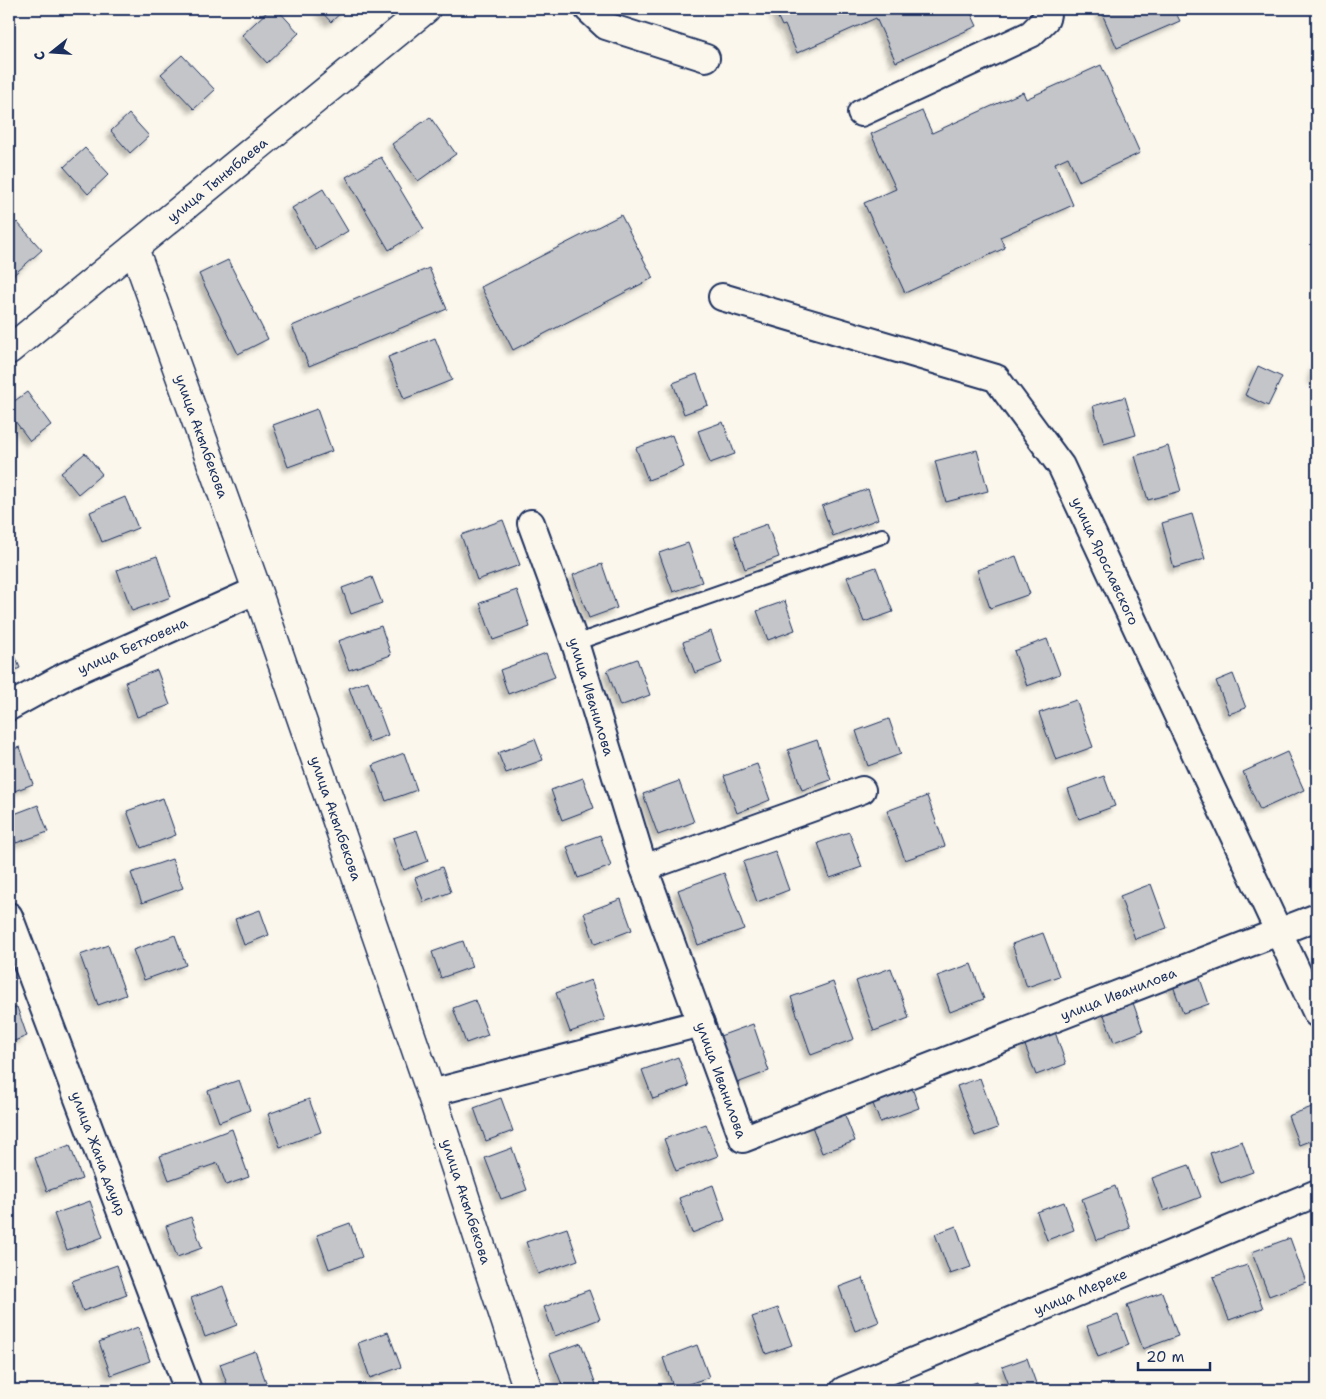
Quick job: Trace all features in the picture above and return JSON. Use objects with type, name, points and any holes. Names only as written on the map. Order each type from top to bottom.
[{"type":"street","name":"улица Тыныбаева","points":[[9,350],[426,9]]},
{"type":"street","points":[[588,9],[606,26],[706,58]]},
{"type":"street","points":[[861,112],[1032,34],[1046,19],[1048,9]]},
{"type":"street","name":"улица Акылбекова","points":[[134,248],[257,590],[431,1093],[528,1390]]},
{"type":"street","name":"улица Ярославского","points":[[722,297],[996,378],[1061,466],[1317,1014]]},
{"type":"street","name":"улица Иванилова","points":[[531,523],[574,643],[644,868],[743,1139],[1317,917]]},
{"type":"street","name":"улица Бетховена","points":[[9,707],[67,675],[257,590]]},
{"type":"street","points":[[644,868],[862,790]]},
{"type":"street","name":"улица Жана дауир","points":[[9,916],[188,1390]]},
{"type":"street","points":[[431,1093],[701,1024]]},
{"type":"street","name":"улица Мереке","points":[[844,1390],[1317,1193]]},
{"type":"lane","points":[[574,643],[882,536]]},
{"type":"building","points":[[270,9],[277,9],[299,33],[267,63],[242,35]]},
{"type":"building","points":[[319,9],[345,9],[331,22]]},
{"type":"building","points":[[774,9],[969,9],[977,26],[896,62],[876,18],[797,53],[785,25],[782,26]]},
{"type":"building","points":[[1100,9],[1174,9],[1180,21],[1117,48]]},
{"type":"building","points":[[182,55],[215,90],[194,109],[161,74]]},
{"type":"building","points":[[1101,65],[1140,153],[1079,181],[1068,157],[1055,163],[1073,205],[1000,237],[1005,248],[905,293],[864,203],[896,189],[871,134],[922,111],[932,133],[1023,92],[1026,99]]},
{"type":"building","points":[[129,114],[149,136],[130,153],[111,131]]},
{"type":"building","points":[[430,117],[456,154],[418,181],[392,144]]},
{"type":"building","points":[[85,148],[109,174],[88,194],[64,167]]},
{"type":"building","points":[[381,157],[424,229],[389,250],[346,177]]},
{"type":"building","points":[[323,189],[348,231],[316,250],[292,208]]},
{"type":"building","points":[[621,215],[653,278],[513,350],[481,287]]},
{"type":"building","points":[[17,222],[42,250],[11,277],[9,274],[9,230]]},
{"type":"building","points":[[228,260],[268,339],[238,354],[199,274]]},
{"type":"building","points":[[429,268],[447,309],[309,366],[292,326]]},
{"type":"building","points":[[435,338],[452,380],[404,399],[388,357]]},
{"type":"building","points":[[1317,362],[1317,380],[1312,378]]},
{"type":"building","points":[[1258,366],[1282,377],[1268,406],[1245,395]]},
{"type":"building","points":[[697,374],[708,405],[684,414],[673,383]]},
{"type":"building","points":[[27,392],[51,425],[30,441],[9,413],[9,405]]},
{"type":"building","points":[[1125,397],[1136,435],[1104,444],[1093,406]]},
{"type":"building","points":[[317,409],[332,451],[288,467],[273,425]]},
{"type":"building","points":[[723,422],[735,454],[710,463],[698,431]]},
{"type":"building","points":[[672,435],[684,467],[648,480],[636,448]]},
{"type":"building","points":[[1168,446],[1181,491],[1148,500],[1135,456]]},
{"type":"building","points":[[977,450],[988,491],[946,502],[935,461]]},
{"type":"building","points":[[85,453],[102,474],[78,494],[61,473]]},
{"type":"building","points":[[868,489],[878,519],[833,536],[822,506]]},
{"type":"building","points":[[125,497],[138,528],[102,542],[90,512]]},
{"type":"building","points":[[1192,514],[1205,559],[1174,568],[1162,523]]},
{"type":"building","points":[[503,520],[520,565],[477,580],[461,535]]},
{"type":"building","points":[[767,524],[779,557],[745,569],[734,536]]},
{"type":"building","points":[[688,543],[702,582],[673,592],[659,553]]},
{"type":"building","points":[[157,556],[171,597],[132,611],[117,570]]},
{"type":"building","points":[[1016,556],[1030,594],[990,608],[977,570]]},
{"type":"building","points":[[602,564],[617,608],[589,618],[573,575]]},
{"type":"building","points":[[876,567],[893,612],[864,622],[847,577]]},
{"type":"building","points":[[372,577],[382,603],[351,614],[342,588]]},
{"type":"building","points":[[517,590],[530,627],[493,640],[480,603]]},
{"type":"building","points":[[785,601],[795,630],[768,640],[757,611]]},
{"type":"building","points":[[381,626],[391,655],[349,670],[338,641]]},
{"type":"building","points":[[711,631],[722,663],[695,673],[683,642]]},
{"type":"building","points":[[1047,639],[1060,674],[1027,686],[1014,651]]},
{"type":"building","points":[[9,641],[20,668],[9,673]]},
{"type":"building","points":[[546,653],[555,677],[508,694],[500,670]]},
{"type":"building","points":[[637,659],[650,695],[620,706],[607,670]]},
{"type":"building","points":[[157,670],[170,705],[137,717],[125,682]]},
{"type":"building","points":[[1233,674],[1246,708],[1229,714],[1216,681]]},
{"type":"building","points":[[368,681],[388,735],[369,742],[349,688]]},
{"type":"building","points":[[1076,700],[1093,747],[1056,760],[1039,713]]},
{"type":"building","points":[[889,719],[901,754],[868,766],[856,731]]},
{"type":"building","points":[[535,739],[543,760],[506,773],[498,753]]},
{"type":"building","points":[[817,740],[831,780],[802,790],[788,750]]},
{"type":"building","points":[[20,747],[33,784],[9,793],[9,750]]},
{"type":"building","points":[[1287,752],[1304,790],[1260,810],[1243,772]]},
{"type":"building","points":[[404,753],[417,790],[386,801],[373,765]]},
{"type":"building","points":[[757,764],[770,800],[737,813],[724,776]]},
{"type":"building","points":[[1104,776],[1115,806],[1079,819],[1068,789]]},
{"type":"building","points":[[583,778],[594,808],[562,820],[551,790]]},
{"type":"building","points":[[679,781],[694,822],[658,835],[643,794]]},
{"type":"building","points":[[927,796],[945,846],[905,860],[887,811]]},
{"type":"building","points":[[163,798],[176,835],[141,848],[127,811]]},
{"type":"building","points":[[38,805],[48,832],[16,843],[9,824],[9,816]]},
{"type":"building","points":[[417,830],[428,861],[404,870],[393,838]]},
{"type":"building","points":[[849,832],[862,867],[830,878],[818,843]]},
{"type":"building","points":[[600,835],[611,866],[578,878],[567,847]]},
{"type":"building","points":[[775,851],[789,890],[757,902],[743,862]]},
{"type":"building","points":[[172,859],[183,888],[142,903],[131,873]]},
{"type":"building","points":[[442,867],[451,892],[424,902],[415,878]]},
{"type":"building","points":[[724,873],[744,929],[698,945],[678,890]]},
{"type":"building","points":[[1151,884],[1167,928],[1135,939],[1120,896]]},
{"type":"building","points":[[621,899],[632,930],[595,944],[584,913]]},
{"type":"building","points":[[260,910],[269,935],[244,945],[235,919]]},
{"type":"building","points":[[1043,933],[1059,976],[1027,987],[1012,944]]},
{"type":"building","points":[[175,935],[186,965],[144,980],[133,950]]},
{"type":"building","points":[[463,941],[472,967],[441,978],[432,952]]},
{"type":"building","points":[[108,945],[126,995],[98,1005],[80,955]]},
{"type":"building","points":[[971,964],[984,999],[950,1012],[937,976]]},
{"type":"building","points":[[891,968],[909,1018],[874,1031],[856,981]]},
{"type":"building","points":[[1198,973],[1209,1004],[1183,1013],[1172,983]]},
{"type":"building","points":[[591,980],[605,1020],[570,1032],[556,993]]},
{"type":"building","points":[[833,982],[854,1039],[811,1055],[791,997]]},
{"type":"building","points":[[1131,997],[1143,1031],[1114,1042],[1101,1007]]},
{"type":"building","points":[[475,1000],[488,1035],[466,1043],[453,1008]]},
{"type":"building","points":[[17,1007],[27,1036],[9,1043],[9,1010]]},
{"type":"building","points":[[753,1024],[769,1071],[737,1083],[720,1036]]},
{"type":"building","points":[[1054,1029],[1066,1064],[1036,1075],[1023,1040]]},
{"type":"building","points":[[678,1057],[689,1086],[653,1099],[642,1070]]},
{"type":"building","points":[[980,1078],[998,1128],[975,1136],[957,1086]]},
{"type":"building","points":[[239,1080],[250,1110],[219,1122],[208,1091]]},
{"type":"building","points":[[910,1082],[919,1108],[880,1122],[870,1096]]},
{"type":"building","points":[[501,1098],[513,1131],[486,1141],[474,1108]]},
{"type":"building","points":[[309,1099],[321,1132],[280,1147],[268,1114]]},
{"type":"building","points":[[1317,1105],[1317,1138],[1299,1145],[1288,1116]]},
{"type":"building","points":[[843,1110],[855,1141],[822,1153],[810,1121]]},
{"type":"building","points":[[706,1124],[718,1156],[676,1171],[664,1139]]},
{"type":"building","points":[[232,1129],[249,1177],[226,1185],[218,1163],[169,1180],[160,1156]]},
{"type":"building","points":[[1242,1141],[1253,1172],[1221,1183],[1210,1153]]},
{"type":"building","points":[[70,1145],[82,1179],[47,1191],[35,1158]]},
{"type":"building","points":[[512,1148],[527,1190],[501,1199],[485,1158]]},
{"type":"building","points":[[1189,1165],[1201,1197],[1164,1211],[1152,1178]]},
{"type":"building","points":[[713,1185],[725,1220],[692,1233],[679,1198]]},
{"type":"building","points":[[1115,1186],[1130,1228],[1097,1240],[1082,1199]]},
{"type":"building","points":[[90,1201],[103,1237],[67,1250],[54,1214]]},
{"type":"building","points":[[1064,1202],[1074,1230],[1047,1240],[1037,1212]]},
{"type":"building","points":[[191,1217],[202,1248],[177,1257],[166,1226]]},
{"type":"building","points":[[350,1223],[362,1257],[329,1269],[317,1235]]},
{"type":"building","points":[[956,1226],[971,1267],[950,1274],[935,1234]]},
{"type":"building","points":[[567,1228],[578,1260],[538,1274],[526,1242]]},
{"type":"building","points":[[1290,1238],[1306,1282],[1269,1296],[1252,1252]]},
{"type":"building","points":[[117,1265],[127,1295],[83,1311],[72,1281]]},
{"type":"building","points":[[1247,1265],[1263,1308],[1229,1320],[1213,1277]]},
{"type":"building","points":[[863,1278],[879,1322],[855,1331],[839,1287]]},
{"type":"building","points":[[223,1286],[237,1325],[205,1337],[191,1298]]},
{"type":"building","points":[[589,1290],[600,1319],[555,1336],[544,1307]]},
{"type":"building","points":[[1162,1292],[1178,1336],[1143,1349],[1127,1305]]},
{"type":"building","points":[[778,1308],[792,1345],[766,1354],[752,1317]]},
{"type":"building","points":[[1118,1315],[1129,1345],[1098,1357],[1087,1326]]},
{"type":"building","points":[[138,1327],[150,1361],[111,1375],[99,1342]]},
{"type":"building","points":[[388,1332],[401,1367],[370,1378],[358,1343]]},
{"type":"building","points":[[581,1343],[598,1390],[564,1390],[550,1354]]},
{"type":"building","points":[[697,1345],[709,1377],[674,1389],[663,1358]]},
{"type":"building","points":[[255,1351],[267,1385],[254,1390],[229,1390],[220,1364]]},
{"type":"building","points":[[1027,1358],[1038,1389],[1011,1390],[1002,1367]]},
{"type":"building","points":[[977,1382],[980,1390],[955,1390]]}]
